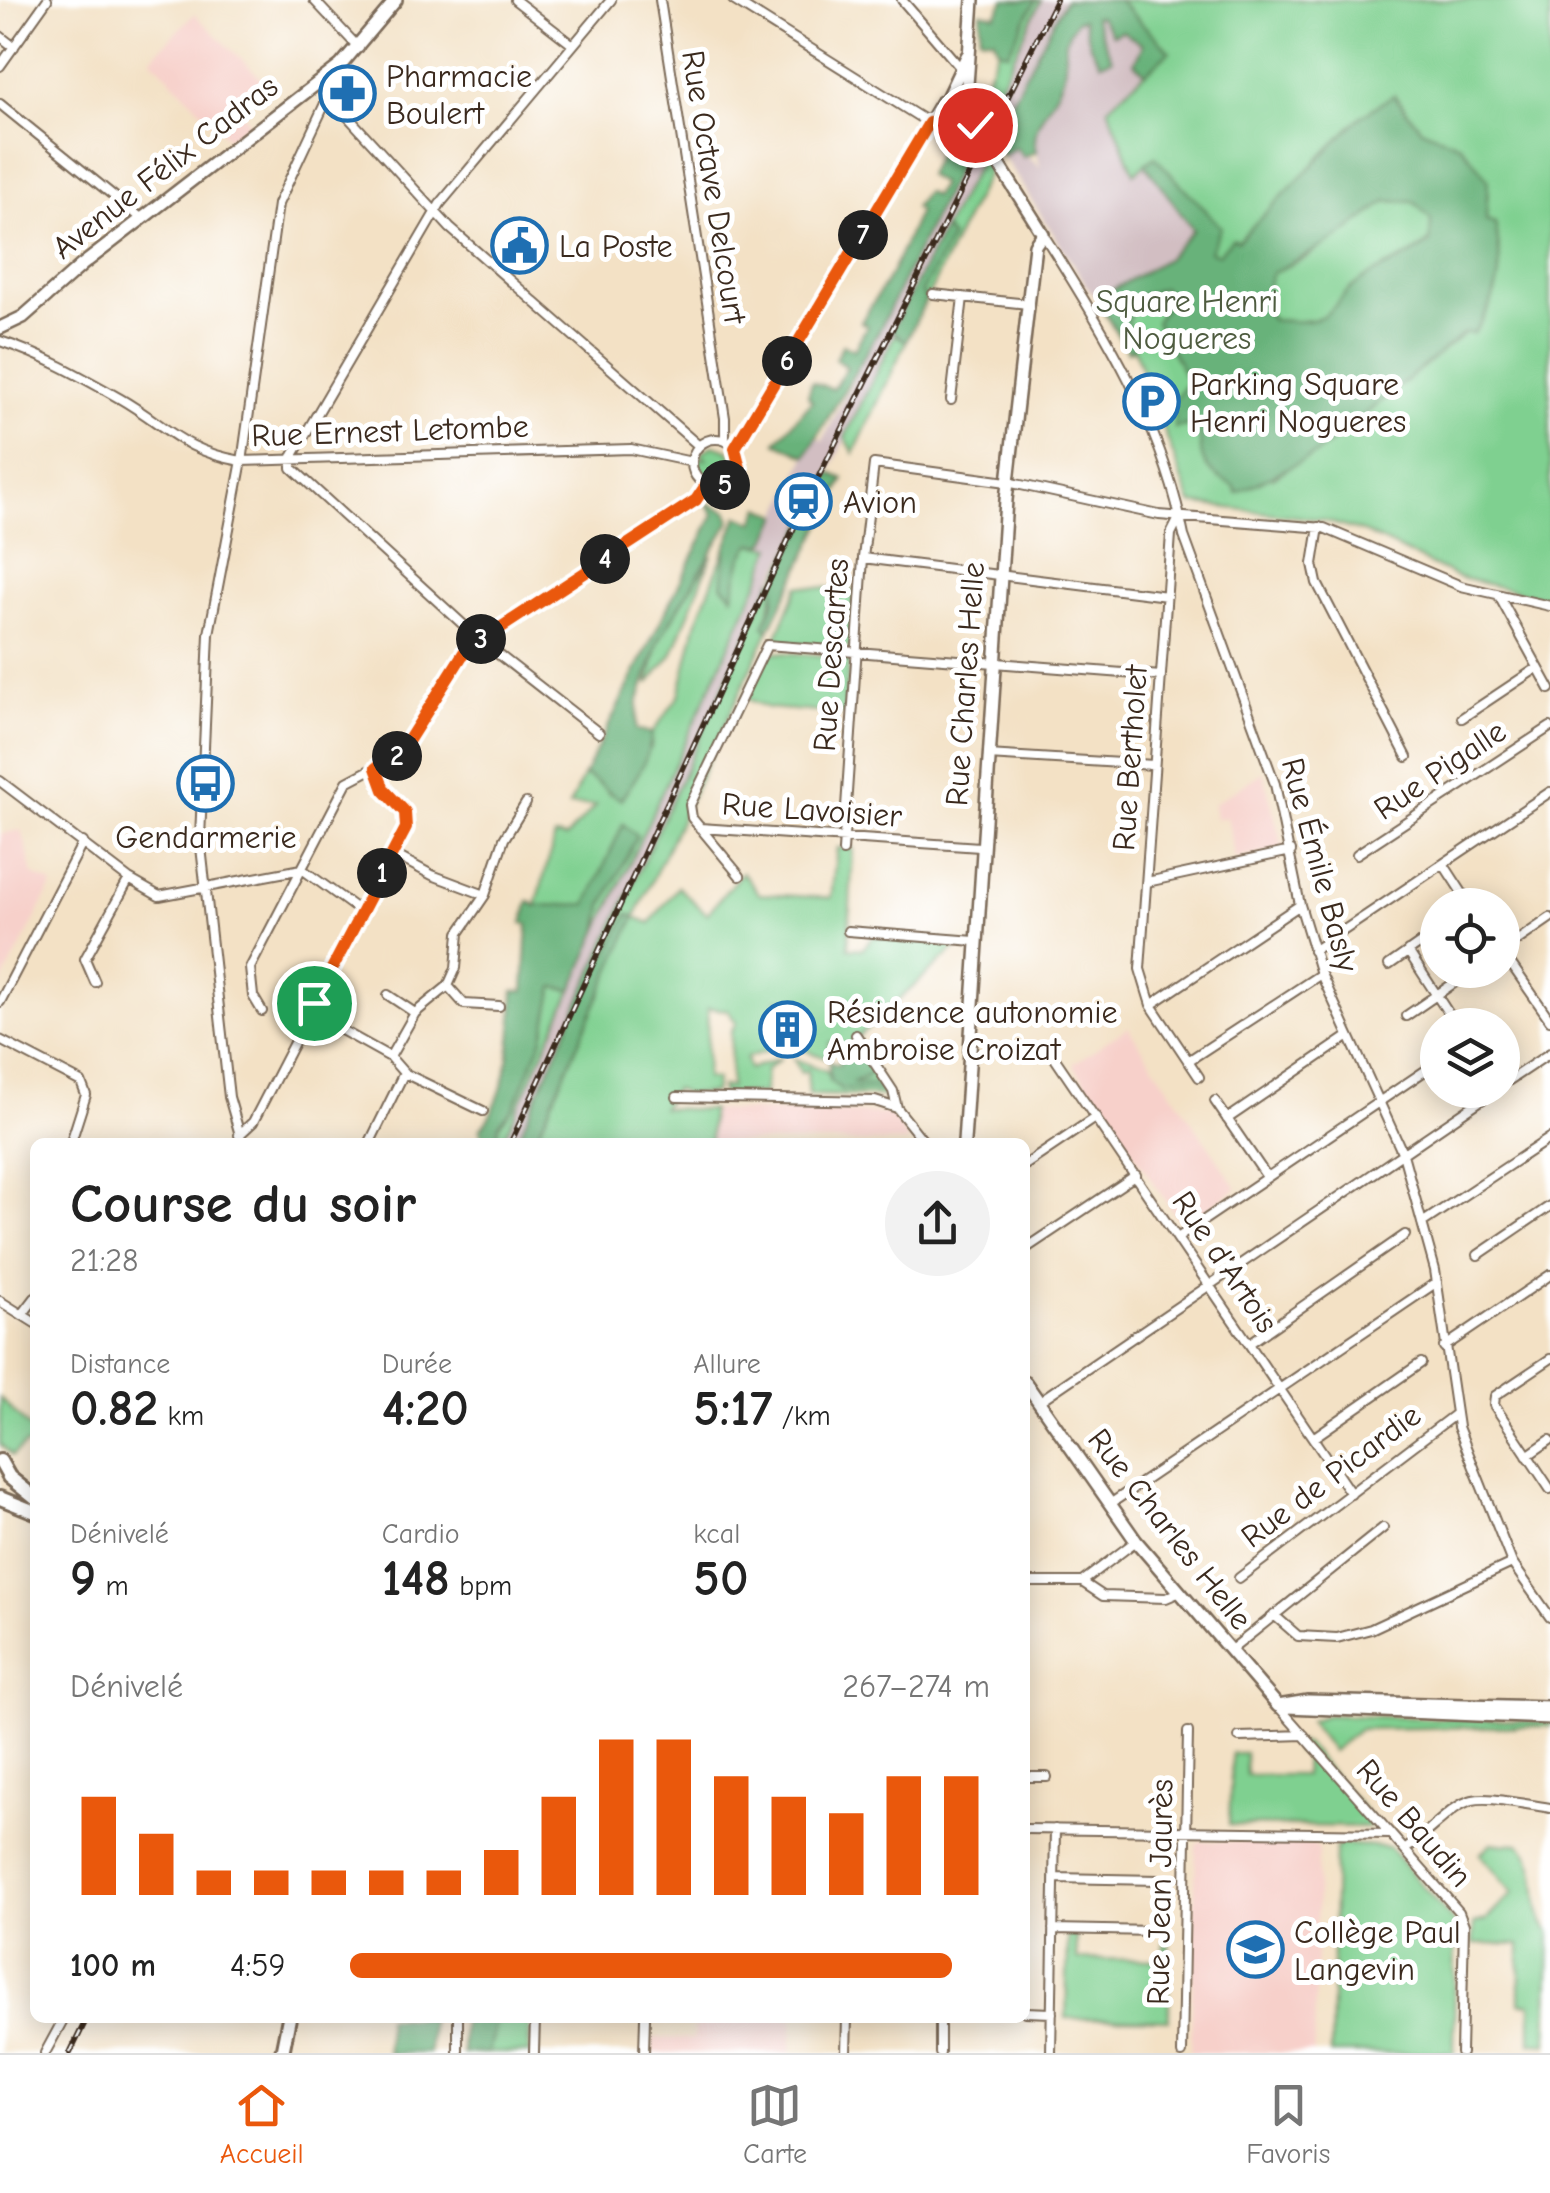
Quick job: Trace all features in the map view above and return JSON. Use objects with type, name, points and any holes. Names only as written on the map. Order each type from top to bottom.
[{"type":"main road","points":[[0,1461],[8,1476],[30,1494]]},
{"type":"main road","points":[[8,1476],[0,1498],[30,1510]]},
{"type":"main road","points":[[282,2053],[288,2023]]},
{"type":"street","points":[[0,66],[47,0]]},
{"type":"street","points":[[314,0],[359,48]]},
{"type":"street","name":"Avenue Félix Cadras","points":[[0,328],[23,317],[142,218],[341,65],[396,0]]},
{"type":"street","points":[[515,0],[574,45]]},
{"type":"street","points":[[599,734],[480,640],[292,468],[292,458],[436,214],[611,0]]},
{"type":"street","name":"Rue Octave Delcourt","points":[[660,0],[722,399],[724,440]]},
{"type":"street","points":[[734,0],[929,123]]},
{"type":"street","points":[[902,0],[963,72],[973,122],[1043,234]]},
{"type":"street","points":[[735,448],[963,72],[969,53],[973,0]]},
{"type":"street","points":[[0,36],[14,46]]},
{"type":"street","points":[[241,1138],[230,1097],[200,813],[209,634],[241,461],[278,204],[341,65]]},
{"type":"street","points":[[318,84],[436,214],[699,446]]},
{"type":"street","points":[[947,94],[968,98]]},
{"type":"street","points":[[947,94],[956,112],[973,122]]},
{"type":"street","points":[[929,123],[956,112],[968,98]]},
{"type":"street","points":[[0,104],[142,218]]},
{"type":"street","name":"Rue Charles Helle","points":[[964,1138],[980,847],[1008,482],[1035,244],[1043,234]]},
{"type":"street","name":"Rue Émile Basly","points":[[1043,234],[1122,360],[1180,516],[1275,784],[1300,905],[1321,974],[1403,1154],[1436,1282],[1454,1414],[1512,1563],[1550,1618]]},
{"type":"street","points":[[934,294],[1028,304]]},
{"type":"street","points":[[951,400],[963,298]]},
{"type":"street","name":"Rue Ernest Letombe","points":[[0,341],[53,360],[118,397],[190,448],[241,461],[631,449],[692,462]]},
{"type":"street","points":[[711,440],[724,440],[735,448],[740,468],[733,480],[721,486],[706,485],[696,475],[692,462],[699,446],[711,440]]},
{"type":"street","name":"Rue Descartes","points":[[843,851],[862,558],[874,464],[1008,482]]},
{"type":"street","points":[[1008,482],[1180,516],[1319,527],[1362,541],[1434,576],[1499,596],[1550,606]]},
{"type":"street","points":[[262,1011],[254,996],[250,968],[347,782],[400,754],[464,650],[696,500],[706,485]]},
{"type":"street","name":"Rue Bertholet","points":[[1150,1005],[1140,969],[1171,534],[1180,516]]},
{"type":"street","points":[[1319,527],[1313,564],[1317,583],[1406,757]]},
{"type":"street","points":[[862,558],[1167,596]]},
{"type":"street","points":[[1499,596],[1550,689]]},
{"type":"street","points":[[740,876],[692,818],[690,805],[768,645],[1161,676]]},
{"type":"street","points":[[1462,718],[1538,668]]},
{"type":"street","name":"Rue Pigalle","points":[[1357,854],[1550,727]]},
{"type":"street","points":[[988,755],[1154,765]]},
{"type":"street","points":[[241,1138],[253,1122],[407,820],[397,800],[379,782],[376,768]]},
{"type":"street","points":[[0,781],[129,879],[158,896],[302,869],[360,912]]},
{"type":"street","points":[[1314,951],[1550,792]]},
{"type":"street","points":[[390,1056],[415,1013],[448,986],[456,968],[459,933],[485,894],[504,839],[526,804]]},
{"type":"street","name":"Rue Lavoisier","points":[[700,828],[980,847]]},
{"type":"street","points":[[0,1002],[83,842]]},
{"type":"street","points":[[1146,882],[1291,852]]},
{"type":"street","points":[[392,854],[432,875],[485,894]]},
{"type":"street","points":[[1444,864],[1459,888]]},
{"type":"street","points":[[95,982],[85,959],[129,879]]},
{"type":"street","points":[[1198,1077],[1150,1005],[1300,905]]},
{"type":"street","points":[[1520,939],[1550,918]]},
{"type":"street","points":[[848,931],[975,941]]},
{"type":"street","points":[[1388,964],[1419,944]]},
{"type":"street","points":[[1408,951],[1444,1008]]},
{"type":"street","points":[[1188,1062],[1321,974]]},
{"type":"street","points":[[1520,978],[1550,1020]]},
{"type":"street","points":[[448,986],[464,1004],[499,1006]]},
{"type":"street","points":[[1406,1016],[1444,988]]},
{"type":"street","points":[[388,995],[415,1013]]},
{"type":"street","points":[[310,1012],[390,1056],[404,1073],[483,1110]]},
{"type":"street","points":[[856,1035],[892,1091],[898,1108],[921,1138]]},
{"type":"street","points":[[1227,1119],[1349,1036]]},
{"type":"street","points":[[0,1040],[81,1082],[86,1096],[73,1138]]},
{"type":"street","points":[[1520,1073],[1550,1053]]},
{"type":"street","name":"Rue d'Artois","points":[[1056,1060],[1352,1494]]},
{"type":"street","points":[[372,1138],[404,1073]]},
{"type":"street","points":[[1179,1237],[1420,1074]]},
{"type":"street","points":[[677,1097],[875,1100],[898,1108]]},
{"type":"street","points":[[1215,1101],[1267,1177]]},
{"type":"street","points":[[1038,1402],[1470,1108]]},
{"type":"street","points":[[1030,1162],[1096,1118]]},
{"type":"street","points":[[1422,1223],[1550,1138]]},
{"type":"street","points":[[1030,1246],[1136,1175]]},
{"type":"street","points":[[1478,1255],[1550,1206]]},
{"type":"street","points":[[1250,1343],[1404,1235]]},
{"type":"street","points":[[1444,1347],[1550,1276]]},
{"type":"street","points":[[1110,1504],[1436,1282]]},
{"type":"street","points":[[0,1301],[30,1320]]},
{"type":"street","points":[[22,1315],[30,1305]]},
{"type":"street","points":[[1550,1358],[1495,1396],[1494,1404],[1550,1489]]},
{"type":"street","points":[[1313,1438],[1421,1363]]},
{"type":"street","name":"Rue Charles Helle","points":[[1030,1390],[1136,1541],[1278,1706]]},
{"type":"street","name":"Rue de Picardie","points":[[1239,1578],[1454,1414]]},
{"type":"street","points":[[1527,1456],[1550,1440]]},
{"type":"street","points":[[1231,1650],[1383,1528]]},
{"type":"street","points":[[1082,1582],[1136,1541]]},
{"type":"street","points":[[1274,1615],[1298,1636],[1338,1638],[1371,1629],[1512,1563]]},
{"type":"street","points":[[1030,1582],[1082,1582],[1103,1596],[1166,1598],[1180,1592]]},
{"type":"street","points":[[1278,1706],[1308,1700],[1550,1707]]},
{"type":"street","points":[[1278,1706],[1550,1718]]},
{"type":"street","name":"Rue Baudin","points":[[1278,1706],[1459,1912],[1464,1925],[1462,2053]]},
{"type":"street","name":"Rue Jean Jaurès","points":[[1182,2053],[1188,1732]]},
{"type":"street","points":[[1238,1737],[1304,1735]]},
{"type":"street","points":[[1030,1777],[1046,1777]]},
{"type":"street","points":[[1405,1850],[1468,1798],[1486,1796],[1550,1808]]},
{"type":"street","points":[[1030,1829],[1391,1834]]},
{"type":"street","points":[[1051,2053],[1055,1830]]},
{"type":"street","points":[[1326,1836],[1326,1848]]},
{"type":"street","points":[[1054,1878],[1159,1880]]},
{"type":"street","points":[[1052,1929],[1154,1930]]},
{"type":"street","points":[[1030,2012],[1052,2013]]},
{"type":"street","points":[[45,2053],[61,2023]]},
{"type":"street","points":[[458,2023],[458,2053]]},
{"type":"street","points":[[534,2053],[535,2023]]},
{"type":"street","points":[[644,2053],[645,2023]]},
{"type":"street","points":[[846,2053],[848,2023]]},
{"type":"street","points":[[940,2023],[940,2053]]},
{"type":"shaded area","points":[[1041,0],[1065,0],[893,330],[895,334],[819,495],[772,580],[518,1138],[504,1138],[760,580],[772,547],[765,544],[815,438],[823,440]]},
{"type":"shaded area","points":[[194,14],[262,79],[234,101],[249,123],[228,139],[151,58]]},
{"type":"shaded area","points":[[1099,17],[1144,46],[1135,63],[1146,73],[1108,107],[1134,172],[1155,157],[1207,215],[1166,259],[1104,296],[1108,301],[1100,306],[1003,156],[1016,147],[1040,167],[1032,131],[1064,78],[1065,37],[1076,21]]},
{"type":"shaded area","points":[[1263,772],[1283,849],[1235,859],[1227,817],[1215,819],[1213,804]]},
{"type":"shaded area","points":[[22,830],[33,875],[53,884],[0,987],[0,834]]},
{"type":"shaded area","points":[[1128,1027],[1237,1188],[1183,1226],[1073,1064]]},
{"type":"shaded area","points":[[711,1110],[891,1114],[906,1138],[710,1138]]},
{"type":"shaded area","name":"Collège Paul Langevin","points":[[1312,1843],[1318,1848],[1314,2053],[1191,2053],[1196,1844]]},
{"type":"shaded area","points":[[695,2023],[793,2023],[791,2053],[653,2053],[653,2038],[693,2039]]},
{"type":"green space","points":[[1004,0],[1036,0],[1008,52],[998,50],[994,39],[980,37],[981,12],[996,15]]},
{"type":"green space","points":[[1041,0],[982,121],[976,100],[998,50],[1008,52],[1035,1]]},
{"type":"green space","points":[[1065,0],[1118,0],[1170,51],[1146,73],[1134,63],[1143,45],[1122,31],[1112,35],[1100,17],[1094,17],[1112,59],[1101,63],[1090,46],[1083,19],[1076,21],[1065,46],[1062,80],[1036,131],[1036,152],[1023,157],[1016,147],[1003,156],[991,139]]},
{"type":"green space","name":"Square Henri Nogueres","points":[[1118,0],[1550,0],[1550,599],[1457,577],[1365,533],[1322,520],[1191,503],[1134,349],[1128,351],[1100,306],[1107,301],[1104,295],[1166,259],[1207,215],[1155,157],[1134,173],[1108,107],[1169,51]],"holes":[[[1395,95],[1421,129],[1488,180],[1486,221],[1495,223],[1499,254],[1498,280],[1490,305],[1474,333],[1464,332],[1355,422],[1273,478],[1238,242]]]},
{"type":"green space","name":"Square Henri Nogueres","points":[[1394,95],[1421,129],[1461,145],[1488,180],[1486,220],[1495,223],[1499,254],[1495,293],[1474,333],[1464,333],[1318,453],[1237,493],[1234,486],[1214,474],[1204,462],[1199,423],[1175,428],[1173,401],[1187,383],[1156,321],[1172,296],[1163,288],[1140,296],[1128,322],[1134,348],[1128,351],[1100,306],[1107,301],[1104,295],[1166,259],[1193,230],[1145,164],[1155,157],[1221,227],[1210,251],[1218,254],[1233,238],[1238,241],[1361,116]],"holes":[[[1387,201],[1414,202],[1431,219],[1430,242],[1357,283],[1319,318],[1272,320],[1261,305],[1272,273],[1340,237]]]},
{"type":"green space","points":[[962,127],[972,137],[880,329],[806,456],[776,442],[812,401],[808,396],[812,382],[833,389],[847,367],[835,359],[843,344],[854,350],[867,326],[861,322],[892,272],[919,211],[914,208],[925,192],[934,196],[941,184],[927,175],[945,138]]},
{"type":"green space","points":[[983,155],[990,168],[926,300],[922,292],[950,239],[944,228]]},
{"type":"green space","points":[[1387,201],[1414,202],[1432,219],[1430,241],[1358,283],[1319,318],[1273,320],[1260,305],[1272,273],[1307,257]]},
{"type":"green space","points":[[944,228],[951,238],[922,292],[926,300],[906,342],[892,330]]},
{"type":"green space","points":[[895,334],[906,342],[854,453],[845,437]]},
{"type":"green space","points":[[713,445],[729,450],[735,464],[732,475],[718,483],[703,478],[698,458],[707,459],[701,453]]},
{"type":"green space","points":[[830,473],[844,479],[769,630],[764,626],[774,602],[775,581]]},
{"type":"green space","points":[[706,503],[727,511],[731,520],[659,640],[638,703],[636,729],[652,733],[648,752],[621,799],[584,775],[714,514]]},
{"type":"green space","points":[[761,507],[779,515],[765,544],[751,544],[742,557],[733,595],[722,585],[726,547],[738,516],[754,522]]},
{"type":"green space","points":[[750,544],[772,547],[598,932],[603,905],[619,873],[623,825],[587,905],[536,906],[555,836],[566,838],[596,805],[569,806],[584,775],[602,783],[609,794],[651,748],[652,733],[679,696],[696,624],[726,547],[724,565],[732,594],[742,557]]},
{"type":"green space","points":[[712,555],[672,655],[648,684],[659,640]]},
{"type":"green space","points":[[772,580],[776,585],[765,625],[769,630],[635,917],[650,923],[678,887],[707,914],[742,872],[759,894],[831,898],[837,848],[853,848],[848,948],[863,949],[873,936],[957,943],[956,948],[849,1045],[830,1042],[826,1058],[796,1047],[801,999],[777,999],[780,1046],[746,1058],[749,1069],[781,1058],[766,1070],[764,1094],[721,1093],[721,1087],[730,1087],[731,1032],[736,1023],[728,1010],[708,1008],[706,1078],[716,1079],[714,1093],[685,1094],[674,1089],[662,1108],[711,1110],[710,1138],[536,1138],[634,917],[628,915],[608,953],[597,962]]},
{"type":"green space","points":[[798,586],[854,590],[851,648],[775,641]]},
{"type":"green space","points":[[770,652],[849,657],[845,714],[768,708],[745,698]]},
{"type":"green space","points":[[623,824],[637,836],[603,905],[598,932],[572,990],[554,987],[543,1038],[514,1107],[499,1124],[498,1138],[483,1138],[480,1129],[503,1082],[514,991],[524,991],[528,924],[523,923],[529,901],[536,906],[587,904]]},
{"type":"green space","points":[[628,914],[635,917],[536,1138],[518,1138],[597,962],[608,953]]},
{"type":"green space","points":[[554,987],[572,990],[504,1138],[498,1138],[499,1125],[514,1107]]},
{"type":"green space","points":[[860,1047],[875,1072],[852,1083],[880,1084],[881,1090],[842,1090],[830,1081],[829,1062],[839,1065],[842,1054],[848,1056]]},
{"type":"green space","points":[[794,1059],[827,1071],[830,1081],[842,1090],[880,1084],[852,1084],[875,1072],[887,1091],[883,1096],[809,1095],[807,1070],[801,1073]]},
{"type":"green space","points":[[0,1398],[30,1429],[30,1446],[26,1444],[12,1456],[0,1444]]},
{"type":"green space","points":[[1327,1715],[1550,1722],[1550,1726],[1360,1729],[1332,1751],[1309,1721]]},
{"type":"green space","points":[[1296,1741],[1307,1745],[1371,1818],[1370,1827],[1229,1825],[1232,1753],[1245,1753],[1246,1775],[1304,1775],[1305,1753],[1296,1752]]},
{"type":"green space","points":[[1491,1843],[1519,1844],[1533,1864],[1540,1912],[1550,1932],[1547,2044],[1531,2043],[1531,2004],[1520,2003],[1520,1945],[1473,1944],[1474,1923],[1486,1920],[1513,1893],[1480,1854]]},
{"type":"green space","points":[[1342,1844],[1389,1847],[1455,1924],[1454,2053],[1331,2053],[1335,1848]]},
{"type":"green space","points":[[1068,1935],[1076,1935],[1077,1959],[1163,1960],[1164,1943],[1169,1943],[1169,2020],[1066,2018]]},
{"type":"green space","points":[[386,2023],[430,2023],[429,2053],[387,2053]]},
{"type":"green space","points":[[463,2023],[530,2023],[529,2053],[462,2053]]},
{"type":"green space","points":[[463,2023],[495,2023],[488,2053],[462,2053]]},
{"type":"railway","points":[[513,1138],[802,510],[1056,0]]},
{"type":"railway","points":[[70,2053],[85,2023]]},
{"type":"place","name":"Pharmacie Boulert","points":[[347,94]]},
{"type":"place","name":"La Poste","points":[[520,246]]},
{"type":"place","name":"Parking Square Henri Nogueres","points":[[1151,402]]},
{"type":"place","name":"Avion","points":[[804,502]]},
{"type":"place","name":"Gendarmerie","points":[[206,783]]},
{"type":"place","name":"Résidence autonomie Ambroise Croizat","points":[[788,1030]]},
{"type":"place","name":"Collège Paul Langevin","points":[[1255,1950]]},
{"type":"route","points":[[314,1003],[406,828],[405,812],[384,790],[376,768],[400,754],[464,650],[696,500],[706,485],[721,486],[733,480],[740,468],[735,448],[743,441],[796,343],[929,123],[956,112],[975,125]]}]
